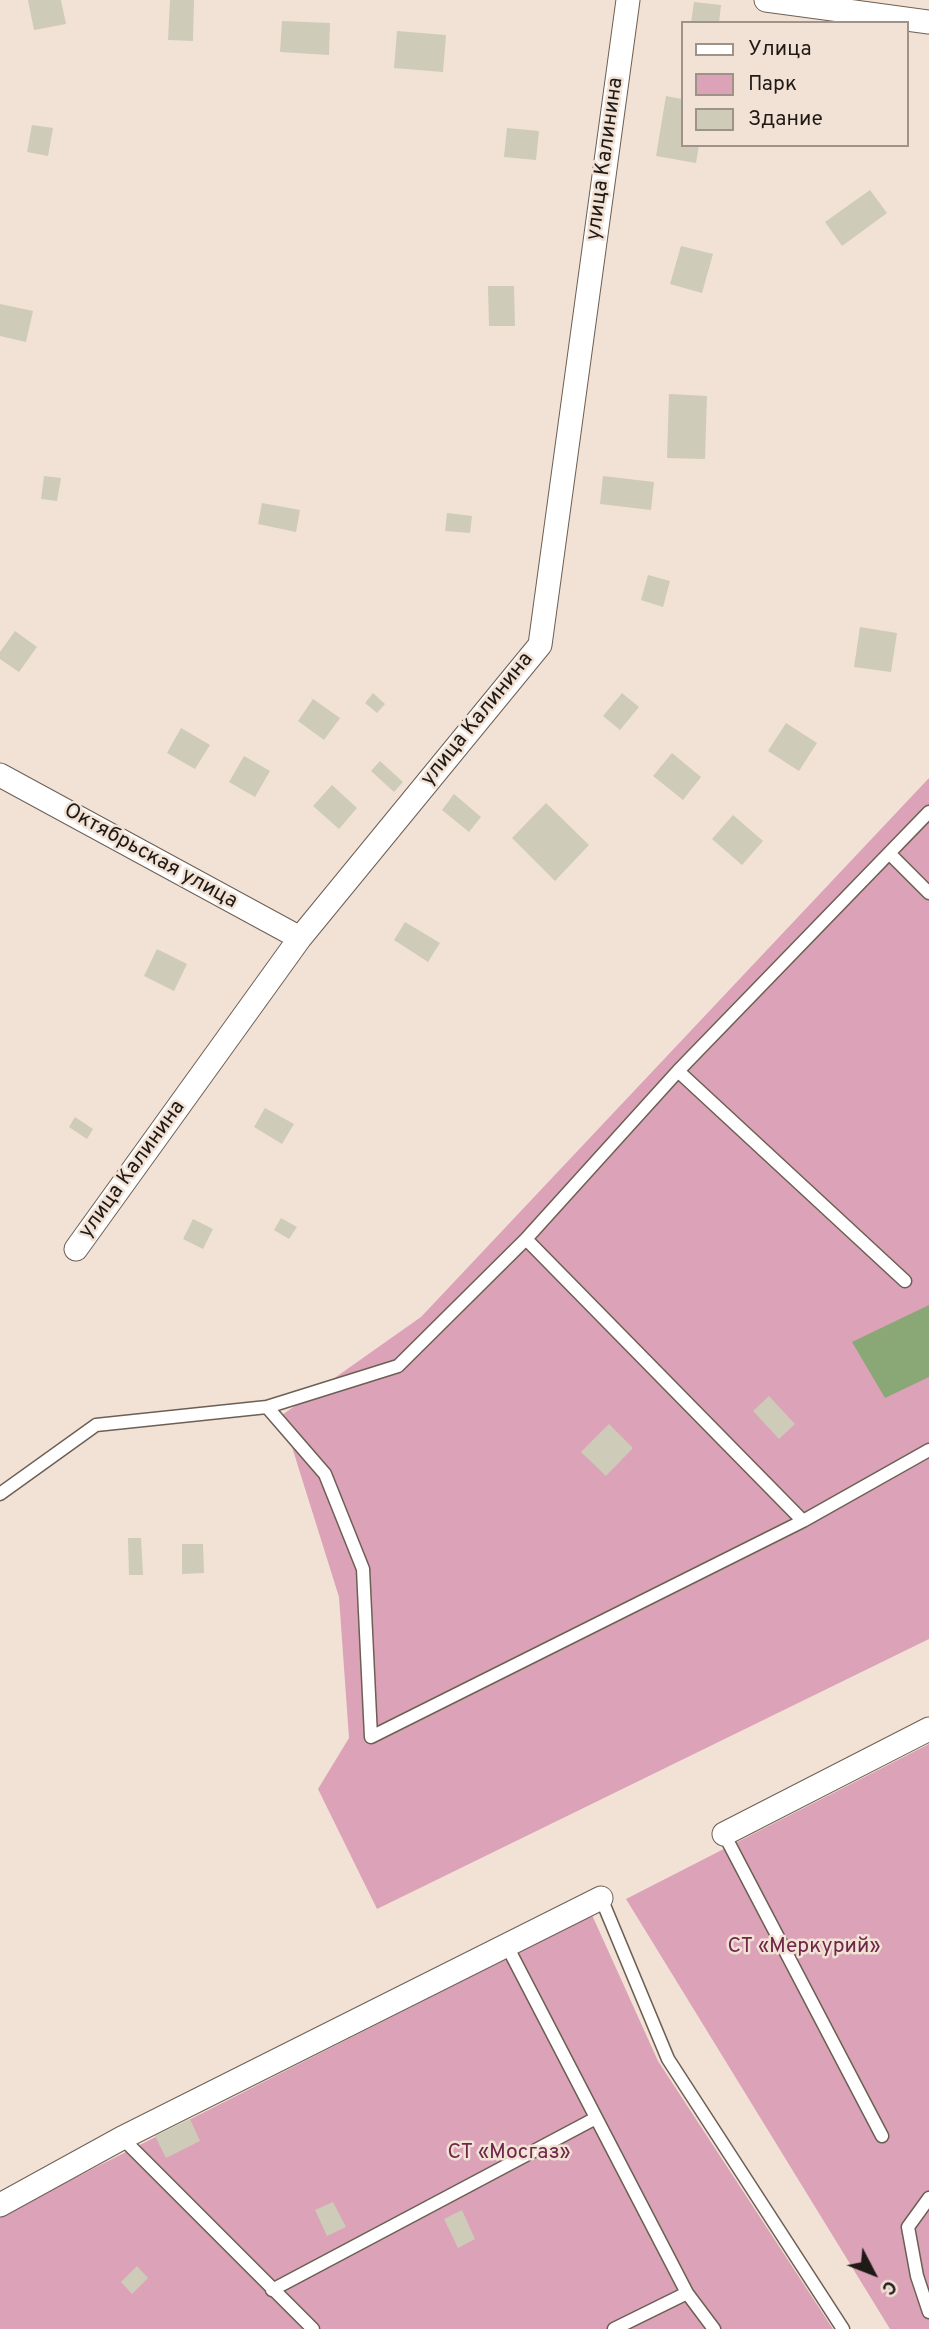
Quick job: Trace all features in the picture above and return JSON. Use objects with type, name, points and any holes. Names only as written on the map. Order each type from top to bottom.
[{"type":"street","name":"улица Калинина","points":[[76,1249],[300,938],[540,645],[628,0]]},
{"type":"street","points":[[766,0],[929,22]]},
{"type":"street","name":"Октябрьская улица","points":[[0,775],[300,938]]},
{"type":"street","points":[[724,1835],[929,1729]]},
{"type":"street","points":[[0,2205],[122,2138],[601,1898]]},
{"type":"lane","points":[[0,1494],[96,1425],[267,1407],[398,1366],[526,1239],[678,1072],[929,812]]},
{"type":"lane","points":[[890,854],[929,893]]},
{"type":"lane","points":[[678,1072],[905,1281]]},
{"type":"lane","points":[[526,1239],[803,1521]]},
{"type":"lane","points":[[267,1407],[325,1474],[363,1569],[370,1737],[803,1521],[929,1450]]},
{"type":"lane","points":[[724,1835],[882,2136]]},
{"type":"lane","points":[[601,1898],[668,2059],[843,2329]]},
{"type":"lane","points":[[507,1946],[687,2293],[714,2329]]},
{"type":"lane","points":[[272,2290],[596,2118]]},
{"type":"lane","points":[[122,2138],[313,2329]]},
{"type":"lane","points":[[929,2197],[908,2227],[917,2276],[929,2312]]},
{"type":"lane","points":[[614,2329],[687,2293]]},
{"type":"green space","points":[[929,778],[929,1639],[377,1909],[318,1789],[349,1738],[339,1597],[282,1415],[421,1317]]},
{"type":"green space","name":"СТ «Меркурий»","points":[[929,1744],[929,2329],[890,2329],[626,1899]]},
{"type":"green space","name":"СТ «Мосгаз»","points":[[592,1915],[658,2061],[833,2329],[0,2329],[0,2216]]},
{"type":"shaded area","points":[[929,1305],[929,1377],[885,1398],[852,1342]]},
{"type":"building","points":[[28,0],[61,0],[66,24],[34,30]]},
{"type":"building","points":[[170,0],[194,0],[193,41],[168,40]]},
{"type":"building","points":[[694,2],[721,5],[719,21],[691,21]]},
{"type":"building","points":[[282,21],[330,23],[329,55],[280,52]]},
{"type":"building","points":[[397,31],[446,35],[443,72],[394,68]]},
{"type":"building","points":[[666,96],[680,99],[680,147],[699,147],[696,163],[656,156]]},
{"type":"building","points":[[32,125],[53,128],[48,156],[27,152]]},
{"type":"building","points":[[507,128],[539,131],[536,160],[504,157]]},
{"type":"building","points":[[870,190],[887,213],[842,246],[825,222]]},
{"type":"building","points":[[681,246],[713,254],[702,293],[670,284]]},
{"type":"building","points":[[488,286],[514,286],[515,326],[489,326]]},
{"type":"building","points":[[0,304],[33,311],[26,342],[0,336]]},
{"type":"building","points":[[669,394],[707,396],[705,459],[667,458]]},
{"type":"building","points":[[44,476],[61,478],[57,501],[41,499]]},
{"type":"building","points":[[603,476],[654,482],[651,510],[600,504]]},
{"type":"building","points":[[262,503],[300,510],[296,532],[258,524]]},
{"type":"building","points":[[447,513],[472,516],[470,533],[445,531]]},
{"type":"building","points":[[648,575],[670,581],[663,607],[641,600]]},
{"type":"building","points":[[860,627],[897,633],[891,672],[854,667]]},
{"type":"building","points":[[15,631],[37,647],[19,672],[0,659],[0,652]]},
{"type":"building","points":[[373,693],[385,704],[377,713],[365,703]]},
{"type":"building","points":[[622,693],[639,707],[620,730],[603,716]]},
{"type":"building","points":[[313,699],[340,718],[324,740],[298,721]]},
{"type":"building","points":[[786,723],[817,743],[799,771],[768,751]]},
{"type":"building","points":[[181,728],[210,745],[195,769],[167,753]]},
{"type":"building","points":[[672,753],[701,777],[683,800],[653,776]]},
{"type":"building","points":[[244,756],[270,771],[255,797],[229,782]]},
{"type":"building","points":[[380,761],[403,782],[394,792],[371,771]]},
{"type":"building","points":[[332,785],[357,808],[339,829],[313,806]]},
{"type":"building","points":[[454,794],[481,817],[469,832],[442,810]]},
{"type":"building","points":[[546,803],[589,845],[555,881],[512,838]]},
{"type":"building","points":[[733,815],[763,841],[742,865],[712,839]]},
{"type":"building","points":[[405,922],[440,943],[428,962],[394,940]]},
{"type":"building","points":[[157,949],[187,964],[174,991],[144,976]]},
{"type":"building","points":[[265,1108],[294,1124],[282,1144],[254,1127]]},
{"type":"building","points":[[75,1117],[93,1129],[87,1139],[69,1127]]},
{"type":"building","points":[[281,1218],[297,1227],[289,1239],[274,1230]]},
{"type":"building","points":[[193,1219],[213,1229],[203,1249],[183,1239]]},
{"type":"building","points":[[769,1396],[795,1424],[779,1439],[753,1411]]},
{"type":"building","points":[[609,1424],[633,1448],[606,1476],[581,1452]]},
{"type":"building","points":[[128,1538],[141,1538],[143,1575],[129,1575]]},
{"type":"building","points":[[182,1544],[203,1544],[204,1573],[182,1574]]},
{"type":"building","points":[[190,2119],[200,2141],[166,2158],[155,2136]]},
{"type":"building","points":[[333,2202],[346,2227],[327,2236],[315,2210]]},
{"type":"building","points":[[462,2210],[475,2239],[458,2248],[444,2219]]},
{"type":"building","points":[[137,2266],[148,2278],[132,2294],[121,2282]]}]
